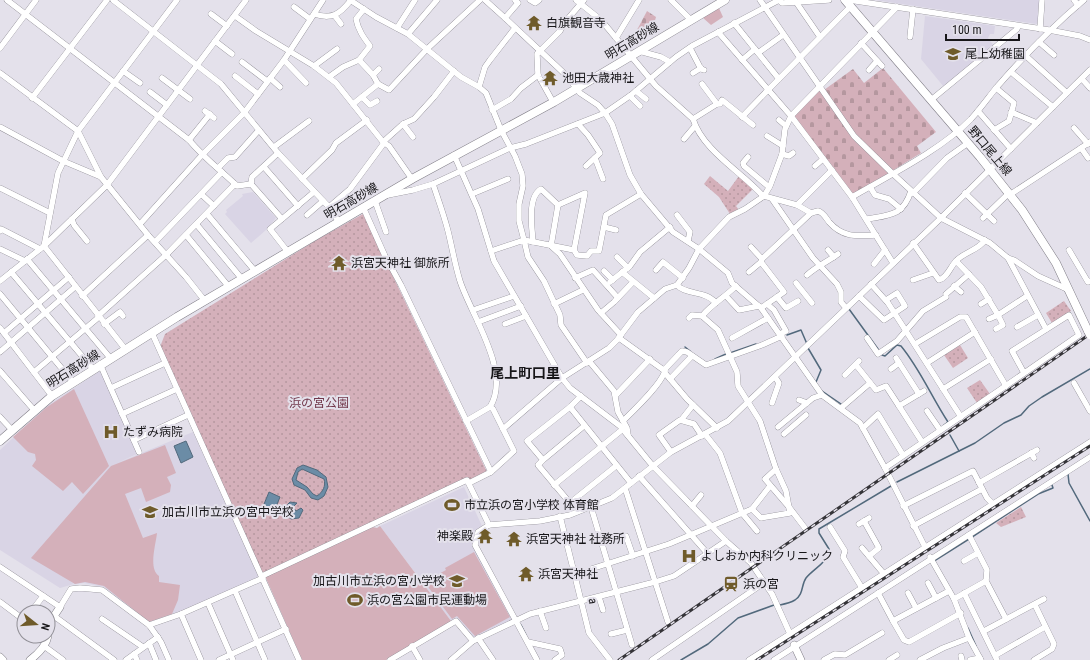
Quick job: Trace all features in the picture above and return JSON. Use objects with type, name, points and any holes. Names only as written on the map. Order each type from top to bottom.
[{"type":"main road","name":"明石高砂線","points":[[0,440],[52,396],[152,333],[363,207],[454,155],[578,88],[725,0]]},
{"type":"main road","name":"野口尾上線","points":[[845,0],[850,3],[872,32],[990,168],[1010,194],[1047,248],[1089,333]]},
{"type":"street","points":[[7,0],[189,140],[202,155],[234,184],[237,186],[251,184]]},
{"type":"street","points":[[0,48],[36,0]]},
{"type":"street","points":[[32,98],[107,0]]},
{"type":"street","points":[[113,0],[222,84],[243,112],[278,153],[329,207],[339,222]]},
{"type":"street","points":[[42,247],[58,173],[78,131],[177,0]]},
{"type":"street","points":[[0,280],[42,247],[107,185],[246,0]]},
{"type":"street","points":[[140,224],[243,112],[284,60],[310,17],[323,0]]},
{"type":"street","points":[[294,7],[310,17],[335,16],[340,13],[351,0],[408,34],[461,77],[479,87],[486,93],[501,130],[519,165],[524,182],[519,210],[519,222],[528,258],[544,281],[560,315],[565,332],[616,395],[618,412],[627,428],[628,436]]},
{"type":"street","points":[[397,28],[415,0]]},
{"type":"street","points":[[408,34],[437,0]]},
{"type":"street","points":[[359,60],[374,75],[378,84],[389,90],[427,49],[480,0]]},
{"type":"street","points":[[485,0],[567,76],[578,88],[580,93],[598,104],[612,124],[630,175],[641,194],[673,232],[700,249],[728,273],[732,283],[760,307],[796,356],[822,395],[860,423],[885,468],[913,526],[925,547]]},
{"type":"street","points":[[530,0],[535,3],[539,0]]},
{"type":"street","points":[[616,38],[639,0]]},
{"type":"street","points":[[671,0],[691,20]]},
{"type":"street","points":[[760,0],[764,8],[854,136],[941,218],[985,240],[1008,258],[1046,329]]},
{"type":"street","points":[[384,196],[433,184],[510,148],[526,144],[605,113],[630,96],[670,62],[690,48],[779,0],[782,3],[829,0]]},
{"type":"street","points":[[1040,29],[1042,2],[1049,0]]},
{"type":"street","points":[[1074,0],[1078,5]]},
{"type":"street","points":[[852,197],[957,131],[978,111],[996,88],[1049,30],[1084,0]]},
{"type":"street","points":[[505,18],[518,1]]},
{"type":"street","points":[[553,102],[538,75],[537,54],[560,31],[580,1],[601,20],[616,38],[636,54],[650,79],[693,119],[695,126],[711,147],[763,196],[797,205],[811,213]]},
{"type":"street","points":[[796,2],[820,37]]},
{"type":"street","points":[[742,117],[820,37],[850,3],[913,9],[1049,30],[1080,36],[1090,40]]},
{"type":"street","points":[[503,429],[562,378],[609,348],[634,317],[654,298],[665,290],[677,285],[683,278],[700,249],[729,217],[745,209],[763,196],[769,187],[782,154],[786,126],[791,116],[897,7]]},
{"type":"street","points":[[329,77],[343,66],[359,60],[370,46],[360,32],[356,21],[364,9]]},
{"type":"street","points":[[910,37],[913,9]]},
{"type":"street","points":[[212,14],[227,26]]},
{"type":"street","points":[[235,16],[329,77],[367,120],[383,142],[389,146],[412,179]]},
{"type":"street","points":[[335,16],[340,24]]},
{"type":"street","points":[[734,23],[779,79]]},
{"type":"street","points":[[931,100],[1017,29],[1018,26]]},
{"type":"street","points":[[479,87],[485,67],[515,28]]},
{"type":"street","points":[[718,32],[791,116],[832,170],[867,219],[893,263]]},
{"type":"street","points":[[742,60],[783,35]]},
{"type":"street","points":[[215,41],[232,54]]},
{"type":"street","points":[[1039,42],[1054,54]]},
{"type":"street","points":[[861,43],[882,66]]},
{"type":"street","points":[[690,48],[702,69],[694,73]]},
{"type":"street","points":[[314,66],[337,49]]},
{"type":"street","points":[[636,54],[661,57],[670,62]]},
{"type":"street","points":[[1026,56],[1067,93]]},
{"type":"street","points":[[284,60],[305,79]]},
{"type":"street","points":[[869,70],[878,61]]},
{"type":"street","points":[[242,62],[267,80],[280,87]]},
{"type":"street","points":[[374,75],[379,69]]},
{"type":"street","points":[[537,660],[475,545],[478,532],[489,525],[540,521],[560,516],[591,507],[612,498],[652,465],[671,452],[728,421],[913,243],[941,218],[1090,70]]},
{"type":"street","points":[[123,71],[140,83]]},
{"type":"street","points":[[329,207],[350,189],[383,142],[403,124],[414,119],[419,114],[454,71]]},
{"type":"street","points":[[1011,72],[1053,107]]},
{"type":"street","points":[[0,73],[78,131],[101,177],[148,235],[186,276],[205,301]]},
{"type":"street","points":[[492,110],[512,99],[521,88],[538,75]]},
{"type":"street","points":[[235,76],[257,93]]},
{"type":"street","points":[[162,78],[190,99]]},
{"type":"street","points":[[1082,79],[1090,88]]},
{"type":"street","points":[[353,104],[378,84]]},
{"type":"street","points":[[702,84],[717,104]]},
{"type":"street","points":[[994,130],[1009,121],[1014,103],[996,88]]},
{"type":"street","points":[[636,90],[646,99]]},
{"type":"street","points":[[150,92],[167,105]]},
{"type":"street","points":[[630,96],[640,106]]},
{"type":"street","points":[[362,97],[370,105],[377,101]]},
{"type":"street","points":[[693,119],[717,104],[720,104],[722,100],[752,125]]},
{"type":"street","points":[[978,111],[1011,148]]},
{"type":"street","points":[[1012,112],[1037,123]]},
{"type":"street","points":[[189,140],[210,114]]},
{"type":"street","points":[[302,179],[332,150],[336,143],[367,120]]},
{"type":"street","points":[[779,120],[786,126]]},
{"type":"street","points":[[274,147],[309,121]]},
{"type":"street","points":[[403,124],[413,137]]},
{"type":"street","points":[[578,124],[599,149],[600,153],[586,166]]},
{"type":"street","points":[[684,139],[695,126]]},
{"type":"street","points":[[0,127],[63,160],[101,177]]},
{"type":"street","points":[[985,216],[1010,194],[1089,143],[1077,128]]},
{"type":"street","points":[[155,242],[201,194],[228,158],[235,157],[259,130]]},
{"type":"street","points":[[767,136],[783,146]]},
{"type":"street","points":[[867,219],[894,214],[901,209],[908,201],[912,192],[947,158],[968,143]]},
{"type":"street","points":[[1081,148],[1088,158]]},
{"type":"street","points":[[278,153],[252,177],[251,184],[282,219]]},
{"type":"street","points":[[782,154],[791,154],[793,162]]},
{"type":"street","points":[[454,155],[472,194],[494,261],[562,378],[570,388],[623,429],[652,465],[726,541],[743,554],[765,582],[790,635]]},
{"type":"street","points":[[748,157],[744,163],[744,166],[769,187]]},
{"type":"street","points":[[595,158],[603,175]]},
{"type":"street","points":[[815,166],[823,159]]},
{"type":"street","points":[[264,167],[298,206]]},
{"type":"street","points":[[797,205],[832,170]]},
{"type":"street","points":[[472,194],[508,179]]},
{"type":"street","points":[[34,372],[98,317],[166,255],[208,214],[234,184]]},
{"type":"street","points":[[433,184],[448,229],[460,281],[492,358],[497,381],[496,396],[490,407],[466,421]]},
{"type":"street","points":[[870,187],[875,195],[889,199],[901,209]]},
{"type":"street","points":[[0,188],[50,213]]},
{"type":"street","points":[[533,242],[531,216],[535,196],[541,189],[558,205]]},
{"type":"street","points":[[288,252],[270,229],[314,192]]},
{"type":"street","points":[[558,205],[585,193],[574,250],[577,255],[587,256],[591,251],[599,251],[606,215],[641,194]]},
{"type":"street","points":[[965,193],[985,216],[994,221]]},
{"type":"street","points":[[201,194],[214,206]]},
{"type":"street","points":[[772,198],[818,265],[838,284],[841,292],[841,302],[846,308]]},
{"type":"street","points":[[307,215],[323,201]]},
{"type":"street","points":[[375,201],[386,232]]},
{"type":"street","points":[[551,246],[558,205]]},
{"type":"street","points":[[363,207],[385,256],[401,285],[490,472]]},
{"type":"street","points":[[749,272],[811,213],[820,211],[832,225],[849,236],[876,235]]},
{"type":"street","points":[[208,214],[255,271]]},
{"type":"street","points":[[678,215],[690,232],[688,241]]},
{"type":"street","points":[[72,219],[74,225],[87,238]]},
{"type":"street","points":[[197,225],[242,279]]},
{"type":"street","points":[[604,227],[616,230]]},
{"type":"street","points":[[604,270],[611,281],[628,268],[637,259],[640,252],[670,227]]},
{"type":"street","points":[[0,230],[1,229],[42,247],[69,277],[98,317],[126,350]]},
{"type":"street","points":[[82,296],[148,235]]},
{"type":"street","points":[[186,235],[229,287]]},
{"type":"street","points":[[491,251],[524,240],[574,250]]},
{"type":"street","points":[[913,243],[932,273],[937,279],[942,279],[956,260],[968,251],[982,245],[985,240]]},
{"type":"street","points":[[551,246],[558,252],[583,290],[620,336],[665,372],[693,405],[717,428]]},
{"type":"street","points":[[726,296],[739,310],[760,307],[784,292],[751,247]]},
{"type":"street","points":[[0,249],[26,260],[54,291],[110,359]]},
{"type":"street","points":[[806,275],[818,265],[827,263],[836,256],[828,250]]},
{"type":"street","points":[[874,264],[885,250]]},
{"type":"street","points":[[1069,254],[1084,272],[1088,282],[1090,281]]},
{"type":"street","points":[[617,257],[628,268]]},
{"type":"street","points":[[1008,258],[1014,260],[1049,282],[1069,290]]},
{"type":"street","points":[[956,260],[981,287],[998,315],[1003,325],[996,329]]},
{"type":"street","points":[[656,270],[663,262],[683,278]]},
{"type":"street","points":[[575,278],[593,270],[618,298]]},
{"type":"street","points":[[11,272],[69,341],[97,367],[111,388],[139,452]]},
{"type":"street","points":[[622,272],[654,298]]},
{"type":"street","points":[[913,280],[932,273]]},
{"type":"street","points":[[867,338],[878,354],[897,341],[923,311],[936,305],[968,274]]},
{"type":"street","points":[[4,333],[69,277]]},
{"type":"street","points":[[601,313],[633,282]]},
{"type":"street","points":[[796,283],[802,299],[812,303]]},
{"type":"street","points":[[871,284],[886,300],[895,313],[905,331],[915,344],[961,417]]},
{"type":"street","points":[[677,285],[684,290],[707,295],[716,303]]},
{"type":"street","points":[[702,316],[736,286]]},
{"type":"street","points":[[954,286],[961,292]]},
{"type":"street","points":[[0,352],[75,287]]},
{"type":"street","points":[[554,304],[583,290]]},
{"type":"street","points":[[859,296],[884,320],[905,306],[897,292],[886,300]]},
{"type":"street","points":[[0,294],[73,382]]},
{"type":"street","points":[[476,309],[514,296]]},
{"type":"street","points":[[989,319],[998,315],[1027,296]]},
{"type":"street","points":[[777,297],[786,308],[802,299]]},
{"type":"street","points":[[981,304],[989,300]]},
{"type":"street","points":[[623,422],[682,351],[687,352],[706,365],[728,354],[762,345],[786,331],[774,310],[767,304]]},
{"type":"street","points":[[478,322],[521,306]]},
{"type":"street","points":[[104,324],[120,312],[123,316]]},
{"type":"street","points":[[1017,327],[1038,314]]},
{"type":"street","points":[[885,468],[961,417],[1079,335],[1069,315],[1012,351],[1024,373]]},
{"type":"street","points":[[505,324],[526,316]]},
{"type":"street","points":[[689,318],[692,316],[702,316],[718,330],[737,372],[738,386],[760,415],[776,469],[786,491],[790,513],[761,518],[752,509]]},
{"type":"street","points":[[915,344],[960,317],[966,317],[1006,386]]},
{"type":"street","points":[[732,338],[768,318]]},
{"type":"street","points":[[0,328],[52,396]]},
{"type":"street","points":[[927,363],[975,332]]},
{"type":"street","points":[[152,333],[299,660]]},
{"type":"street","points":[[670,379],[692,356]]},
{"type":"street","points":[[616,395],[650,359]]},
{"type":"street","points":[[944,389],[991,359]]},
{"type":"street","points":[[891,369],[897,360],[922,393],[899,406]]},
{"type":"street","points":[[111,388],[165,363]]},
{"type":"street","points":[[845,375],[857,363],[876,390],[886,386],[922,442]]},
{"type":"street","points":[[0,371],[34,410]]},
{"type":"street","points":[[772,403],[779,383],[775,377]]},
{"type":"street","points":[[841,408],[870,383]]},
{"type":"street","points":[[1074,383],[1080,389],[1090,411]]},
{"type":"street","points":[[122,414],[177,389]]},
{"type":"street","points":[[778,426],[813,398],[822,395]]},
{"type":"street","points":[[543,460],[527,441],[570,407],[581,396]]},
{"type":"street","points":[[799,400],[807,403]]},
{"type":"street","points":[[671,452],[659,435],[682,420],[693,405]]},
{"type":"street","points":[[469,483],[490,472],[514,451],[490,407]]},
{"type":"street","points":[[570,407],[630,483]]},
{"type":"street","points":[[927,411],[940,430]]},
{"type":"street","points":[[863,428],[878,414],[904,455]]},
{"type":"street","points":[[134,440],[188,415]]},
{"type":"street","points":[[784,434],[806,415]]},
{"type":"street","points":[[0,417],[12,430]]},
{"type":"street","points":[[682,420],[694,424],[720,453],[742,514],[757,531]]},
{"type":"street","points":[[786,420],[791,427]]},
{"type":"street","points":[[584,426],[538,464],[554,485],[570,503],[616,466]]},
{"type":"street","points":[[554,485],[623,429]]},
{"type":"street","points":[[749,660],[1090,442]]},
{"type":"street","points":[[979,483],[1033,455],[1037,450]]},
{"type":"street","points":[[774,660],[1090,457]]},
{"type":"street","points":[[776,469],[765,479],[790,507],[805,528]]},
{"type":"street","points":[[903,506],[973,471],[982,490],[993,504]]},
{"type":"street","points":[[639,476],[708,554]]},
{"type":"street","points":[[149,625],[181,614],[235,591],[467,480],[489,525]]},
{"type":"street","points":[[591,569],[646,552],[742,514],[752,509],[770,486]]},
{"type":"street","points":[[625,488],[668,622]]},
{"type":"street","points":[[913,526],[982,490]]},
{"type":"street","points":[[692,506],[701,495]]},
{"type":"street","points":[[591,507],[632,645]]},
{"type":"street","name":"a","points":[[560,516],[591,638],[612,659]]},
{"type":"street","points":[[864,521],[879,548],[869,556]]},
{"type":"street","points":[[830,527],[845,551],[843,557],[862,588]]},
{"type":"street","points":[[969,535],[987,570],[986,581],[1006,619]]},
{"type":"street","points":[[626,536],[633,556]]},
{"type":"street","points":[[451,660],[476,640],[516,620],[540,611],[599,597],[674,576],[726,541]]},
{"type":"street","points":[[862,548],[884,574]]},
{"type":"street","points":[[964,561],[978,553]]},
{"type":"street","points":[[931,558],[961,613],[969,638],[981,659],[970,660]]},
{"type":"street","points":[[0,567],[60,607]]},
{"type":"street","points":[[954,599],[986,581]]},
{"type":"street","points":[[653,660],[765,582]]},
{"type":"street","points":[[928,583],[936,598]]},
{"type":"street","points":[[56,613],[71,589],[94,588],[102,590],[149,625],[158,637],[169,660]]},
{"type":"street","points":[[235,591],[265,660]]},
{"type":"street","points":[[893,621],[949,591]]},
{"type":"street","points":[[908,593],[916,608]]},
{"type":"street","points":[[964,593],[997,657],[1045,627]]},
{"type":"street","points":[[878,594],[904,640],[909,642],[961,613]]},
{"type":"street","points":[[37,604],[43,596]]},
{"type":"street","points":[[599,597],[604,610]]},
{"type":"street","points":[[984,630],[1044,599]]},
{"type":"street","points":[[0,602],[16,614]]},
{"type":"street","points":[[208,603],[232,657]]},
{"type":"street","points":[[1034,605],[1054,644],[1052,649],[1034,660]]},
{"type":"street","points":[[540,611],[546,628]]},
{"type":"street","points":[[181,614],[201,660]]},
{"type":"street","points":[[56,617],[114,660]]},
{"type":"street","points":[[106,619],[144,647]]},
{"type":"street","points":[[390,660],[456,621],[476,640],[493,660]]},
{"type":"street","points":[[218,660],[232,657],[258,642],[286,629]]},
{"type":"street","points":[[611,634],[627,630]]},
{"type":"street","points":[[824,660],[835,654],[845,655],[882,633]]},
{"type":"street","points":[[126,660],[158,637]]},
{"type":"street","points":[[920,660],[943,648],[969,638]]},
{"type":"street","points":[[528,642],[560,649],[562,655],[555,660]]},
{"type":"street","points":[[149,643],[156,660]]},
{"type":"street","points":[[30,660],[37,655],[44,646],[63,660]]},
{"type":"street","points":[[412,646],[420,660]]},
{"type":"street","points":[[795,646],[801,660]]},
{"type":"street","points":[[134,654],[137,660]]},
{"type":"street","points":[[889,660],[897,655]]},
{"type":"shaded area","points":[[875,0],[1041,0],[1037,24]]},
{"type":"shaded area","name":"尾上幼稚園","points":[[925,16],[995,26],[994,34],[990,34],[988,38],[994,46],[944,87],[921,59]]},
{"type":"shaded area","points":[[253,192],[276,218],[266,230],[251,243],[225,214],[227,212],[226,210],[243,196],[242,194]]},
{"type":"shaded area","name":"加古川市立浜の宮中学校","points":[[100,371],[137,454],[117,463],[193,432],[259,576],[258,579],[210,600],[149,623],[104,587],[84,583],[75,584],[71,582],[74,584],[60,588],[0,550],[0,450],[47,406]]},
{"type":"shaded area","name":"加古川市立浜の宮小学校","points":[[464,487],[482,526],[475,531],[473,545],[513,617],[512,620],[476,637],[473,637],[458,619],[451,621],[380,526]]},
{"type":"green space","points":[[718,6],[723,17],[711,25],[702,17]]},
{"type":"green space","points":[[647,11],[656,17],[651,34],[637,30]]},
{"type":"green space","points":[[883,68],[936,132],[917,146],[921,153],[892,171],[855,134],[824,90],[853,69],[864,83]]},
{"type":"green space","points":[[819,90],[836,113],[889,173],[853,195],[793,117]]},
{"type":"green space","points":[[710,176],[728,191],[739,176],[753,189],[736,206],[739,210],[730,214],[719,197],[704,184]]},
{"type":"green space","name":"浜の宮公園","points":[[363,214],[487,472],[473,480],[462,480],[262,573],[160,347],[165,334],[318,239]]},
{"type":"green space","points":[[1064,301],[1071,311],[1052,323],[1046,313]]},
{"type":"green space","points":[[960,345],[968,358],[953,368],[944,355]]},
{"type":"green space","points":[[980,380],[990,394],[977,403],[967,388]]},
{"type":"green space","points":[[74,389],[109,466],[83,494],[72,482],[63,491],[32,466],[36,460],[35,454],[28,452],[13,437],[47,407]]},
{"type":"green space","points":[[165,445],[176,473],[167,477],[171,485],[170,492],[146,502],[141,488],[125,494],[143,538],[157,533],[153,562],[156,573],[159,576],[159,582],[180,585],[178,600],[172,614],[149,622],[104,586],[85,582],[75,584],[31,558],[111,466]]},
{"type":"green space","points":[[1021,507],[1026,517],[1001,527],[996,523]]},
{"type":"green space","name":"浜の宮公園市民運動場","points":[[380,526],[451,621],[386,660],[302,660],[265,576],[373,527],[377,528]]},
{"type":"green space","points":[[474,552],[510,617],[475,636],[457,616],[452,619],[426,584],[436,578],[435,576],[446,570],[445,568]]},
{"type":"water","points":[[186,441],[193,457],[181,463],[174,446]]},
{"type":"water","points":[[303,465],[317,470],[326,477],[328,487],[324,496],[318,500],[311,498],[305,490],[294,485],[292,479],[297,468]],"holes":[[[302,469],[324,479],[324,489],[317,496],[296,480],[298,472]]]},
{"type":"water","points":[[269,492],[280,497],[273,514],[262,509]]},
{"type":"water","points":[[290,502],[297,503],[293,507],[296,511],[301,508],[303,510],[299,518],[291,519],[286,515],[286,506]]},
{"type":"waterway","points":[[849,309],[878,349]]},
{"type":"waterway","points":[[787,335],[801,330],[807,344]]},
{"type":"waterway","points":[[730,353],[756,344]]},
{"type":"waterway","points":[[882,355],[885,356],[897,345],[901,346],[920,373],[948,422],[944,425],[945,426]]},
{"type":"waterway","points":[[685,347],[690,351]]},
{"type":"waterway","points":[[808,348],[821,370],[816,382]]},
{"type":"waterway","points":[[715,359],[726,354]]},
{"type":"waterway","points":[[897,482],[975,443],[1004,423],[1021,415],[1029,406],[1042,397],[1090,369]]},
{"type":"waterway","points":[[822,391],[841,404]]},
{"type":"waterway","points":[[950,435],[959,451]]},
{"type":"waterway","points":[[1068,474],[1069,483],[1090,521]]},
{"type":"waterway","points":[[972,537],[1038,494],[1053,488],[1052,485]]},
{"type":"waterway","points":[[780,605],[786,604],[798,598],[806,578],[826,558],[829,549],[819,533],[819,529],[891,486]]},
{"type":"waterway","points":[[934,561],[969,539]]},
{"type":"waterway","points":[[681,660],[708,644],[738,618],[774,605]]},
{"type":"waterway","points":[[521,625],[526,635]]},
{"type":"waterway","points":[[968,628],[976,646]]},
{"type":"railway","points":[[619,660],[1090,334]]},
{"type":"railway","points":[[757,660],[1090,446]]},
{"type":"place","name":"白旗観音寺","points":[[534,23]]},
{"type":"place","name":"尾上幼稚園","points":[[953,54]]},
{"type":"place","name":"池田大歳神社","points":[[550,78]]},
{"type":"place","name":"浜宮天神社 御旅所","points":[[339,263]]},
{"type":"place","name":"たずみ病院","points":[[111,432]]},
{"type":"place","name":"市立浜の宮小学校 体育館","points":[[452,505]]},
{"type":"place","name":"加古川市立浜の宮中学校","points":[[150,512]]},
{"type":"place","name":"神楽殿","points":[[485,536]]},
{"type":"place","name":"浜宮天神社 社務所","points":[[514,539]]},
{"type":"place","name":"よしおか内科クリニック","points":[[689,556]]},
{"type":"place","name":"浜宮天神社","points":[[526,574]]},
{"type":"place","name":"加古川市立浜の宮小学校","points":[[457,581]]},
{"type":"place","name":"浜の宮","points":[[731,584]]},
{"type":"place","name":"浜の宮公園市民運動場","points":[[355,600]]},
{"type":"district","name":"尾上町口里","points":[[525,373]]}]
